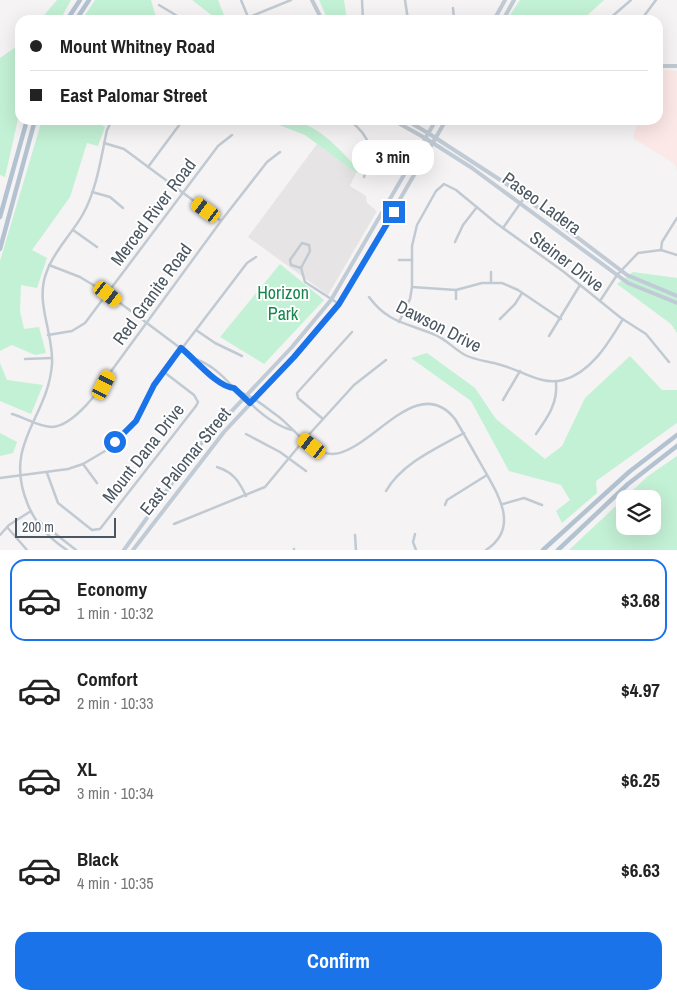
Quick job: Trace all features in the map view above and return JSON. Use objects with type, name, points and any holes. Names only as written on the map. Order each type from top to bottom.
[{"type":"main road","points":[[70,15],[80,0]]},
{"type":"main road","points":[[79,15],[89,0]]},
{"type":"main road","points":[[496,15],[505,0]]},
{"type":"main road","points":[[506,15],[514,0]]},
{"type":"main road","points":[[0,217],[25,125]]},
{"type":"main road","points":[[0,249],[34,125]]},
{"type":"main road","name":"East Palomar Street","points":[[124,550],[197,448],[292,347],[331,300],[433,125]]},
{"type":"main road","name":"East Palomar Street","points":[[133,550],[224,432],[307,343],[339,304],[443,125]]},
{"type":"main road","name":"Paseo Ladera","points":[[428,133],[480,166],[621,270],[677,296]]},
{"type":"main road","name":"Paseo Ladera","points":[[425,138],[472,168],[628,283],[677,303]]},
{"type":"main road","points":[[9,185],[18,187]]},
{"type":"main road","points":[[543,550],[629,472],[677,435]]},
{"type":"main road","points":[[558,550],[628,484],[677,446]]},
{"type":"street","points":[[241,0],[247,15]]},
{"type":"street","points":[[253,15],[292,0]]},
{"type":"street","points":[[312,0],[320,15]]},
{"type":"street","points":[[362,0],[363,15]]},
{"type":"street","points":[[405,0],[407,15]]},
{"type":"street","points":[[614,15],[631,0]]},
{"type":"street","points":[[646,15],[656,0]]},
{"type":"street","points":[[159,6],[175,15]]},
{"type":"street","points":[[453,8],[454,15]]},
{"type":"street","points":[[663,66],[677,66]]},
{"type":"street","points":[[67,550],[50,537],[31,511],[21,487],[19,475],[22,450],[46,391],[52,358],[42,297],[46,272],[57,250],[84,213],[92,192],[110,125]]},
{"type":"street","points":[[148,167],[179,125]]},
{"type":"street","points":[[354,125],[364,134],[370,148],[371,159],[364,177]]},
{"type":"street","name":"Paseo Ladera","points":[[403,125],[425,138]]},
{"type":"street","name":"Paseo Ladera","points":[[414,125],[428,133]]},
{"type":"street","name":"Merced River Road","points":[[48,336],[78,328],[85,323],[218,146],[232,134]]},
{"type":"street","points":[[104,143],[124,149],[221,221]]},
{"type":"street","points":[[370,148],[383,148]]},
{"type":"street","name":"Red Granite Road","points":[[12,414],[44,426],[59,426],[98,393],[146,323],[221,221],[267,162],[280,152]]},
{"type":"street","name":"Steiner Drive","points":[[412,260],[417,225],[436,191],[444,184],[456,190],[600,302],[646,334],[669,362]]},
{"type":"street","points":[[92,192],[110,197],[123,208]]},
{"type":"street","points":[[503,228],[524,198]]},
{"type":"street","points":[[455,242],[463,225],[477,207]]},
{"type":"street","points":[[661,250],[662,242],[677,218]]},
{"type":"street","points":[[73,230],[97,247]]},
{"type":"street","points":[[301,268],[293,267],[290,260],[299,244],[307,243],[310,251],[301,268],[305,282],[339,304]]},
{"type":"street","points":[[600,302],[617,275],[638,253],[661,250],[677,255]]},
{"type":"street","points":[[0,478],[47,473],[84,464],[105,451],[136,421],[154,385],[181,348],[247,263],[256,257]]},
{"type":"street","points":[[399,260],[412,260],[410,299],[399,322]]},
{"type":"street","points":[[50,265],[80,277],[108,294],[195,359],[213,378],[229,388],[234,388]]},
{"type":"street","points":[[491,272],[491,282]]},
{"type":"street","points":[[412,287],[456,290],[491,282],[502,283],[522,293],[561,319]]},
{"type":"street","points":[[550,336],[580,286]]},
{"type":"street","points":[[456,290],[456,299]]},
{"type":"street","points":[[500,319],[516,304],[522,293]]},
{"type":"street","name":"Dawson Drive","points":[[369,296],[379,308],[399,322],[434,334],[474,360],[496,363],[537,379],[556,382]]},
{"type":"street","points":[[536,434],[555,404],[556,382],[574,376],[592,361],[610,340],[623,319]]},
{"type":"street","points":[[196,329],[215,343],[242,356]]},
{"type":"street","points":[[323,419],[298,398],[298,393],[352,332]]},
{"type":"street","points":[[25,359],[52,358]]},
{"type":"street","points":[[195,359],[215,369],[239,392],[278,416],[304,440],[326,453],[342,452],[416,406],[425,404],[447,410],[464,433],[503,504],[505,520],[502,531],[495,542],[486,550]]},
{"type":"street","points":[[174,524],[268,486],[304,440],[358,381],[386,360]]},
{"type":"street","name":"Mount Dana Drive","points":[[47,473],[58,503],[92,530],[100,529],[198,402],[194,395],[164,372]]},
{"type":"street","points":[[502,400],[520,372]]},
{"type":"street","points":[[252,401],[277,424],[292,430]]},
{"type":"street","points":[[386,491],[397,477],[422,456],[464,433]]},
{"type":"street","points":[[246,434],[289,458],[306,471]]},
{"type":"street","points":[[84,464],[97,483]]},
{"type":"street","points":[[217,467],[225,469],[238,480],[246,496]]},
{"type":"street","points":[[445,505],[447,500],[487,475]]},
{"type":"street","points":[[503,504],[524,498],[542,505]]},
{"type":"street","points":[[0,535],[7,527],[31,511]]},
{"type":"street","points":[[38,520],[76,550]]},
{"type":"street","points":[[7,527],[27,550]]},
{"type":"street","points":[[414,534],[413,542],[416,550]]},
{"type":"street","points":[[355,535],[356,550]]},
{"type":"shaded area","points":[[663,70],[677,71],[677,171],[675,164],[633,138],[637,125],[663,125]]},
{"type":"shaded area","points":[[317,144],[356,173],[350,186],[366,196],[367,203],[377,211],[328,295],[248,237]]},
{"type":"green space","points":[[57,0],[71,0],[63,15],[44,15]]},
{"type":"green space","points":[[95,0],[151,0],[156,15],[85,15]]},
{"type":"green space","points":[[192,0],[218,0],[224,15],[212,15]]},
{"type":"green space","points":[[319,0],[344,0],[346,15],[326,15]]},
{"type":"green space","points":[[520,0],[604,0],[588,15],[510,15]]},
{"type":"green space","points":[[15,48],[15,125],[17,125],[5,177],[0,175],[0,58]]},
{"type":"green space","points":[[41,125],[102,125],[105,127],[98,146],[87,143],[70,197],[32,250],[47,258],[37,288],[21,285],[20,311],[24,329],[39,327],[46,353],[35,355],[12,345],[0,351],[0,261]]},
{"type":"green space","points":[[279,125],[306,125],[311,127],[329,139],[359,170],[356,173],[305,135]]},
{"type":"green space","name":"Horizon Park","points":[[280,264],[324,300],[264,364],[220,337]]},
{"type":"green space","points":[[633,272],[677,278],[677,333],[671,324],[617,284]]},
{"type":"green space","points":[[427,353],[475,388],[496,419],[545,459],[562,446],[585,398],[630,356],[662,390],[677,390],[677,423],[596,481],[597,493],[562,523],[556,511],[570,500],[561,485],[509,471],[471,401],[411,358]]},
{"type":"green space","points":[[0,363],[7,380],[43,385],[31,414],[0,401]]},
{"type":"green space","points":[[0,433],[17,442],[13,453],[0,456]]},
{"type":"green space","points":[[677,456],[677,550],[569,550],[616,506],[616,535],[661,535],[661,490],[633,490],[648,476]]},
{"type":"route","points":[[115,442],[136,421],[154,385],[181,348],[195,359],[213,378],[229,388],[234,388],[250,403],[313,336],[339,304],[394,212]]}]
